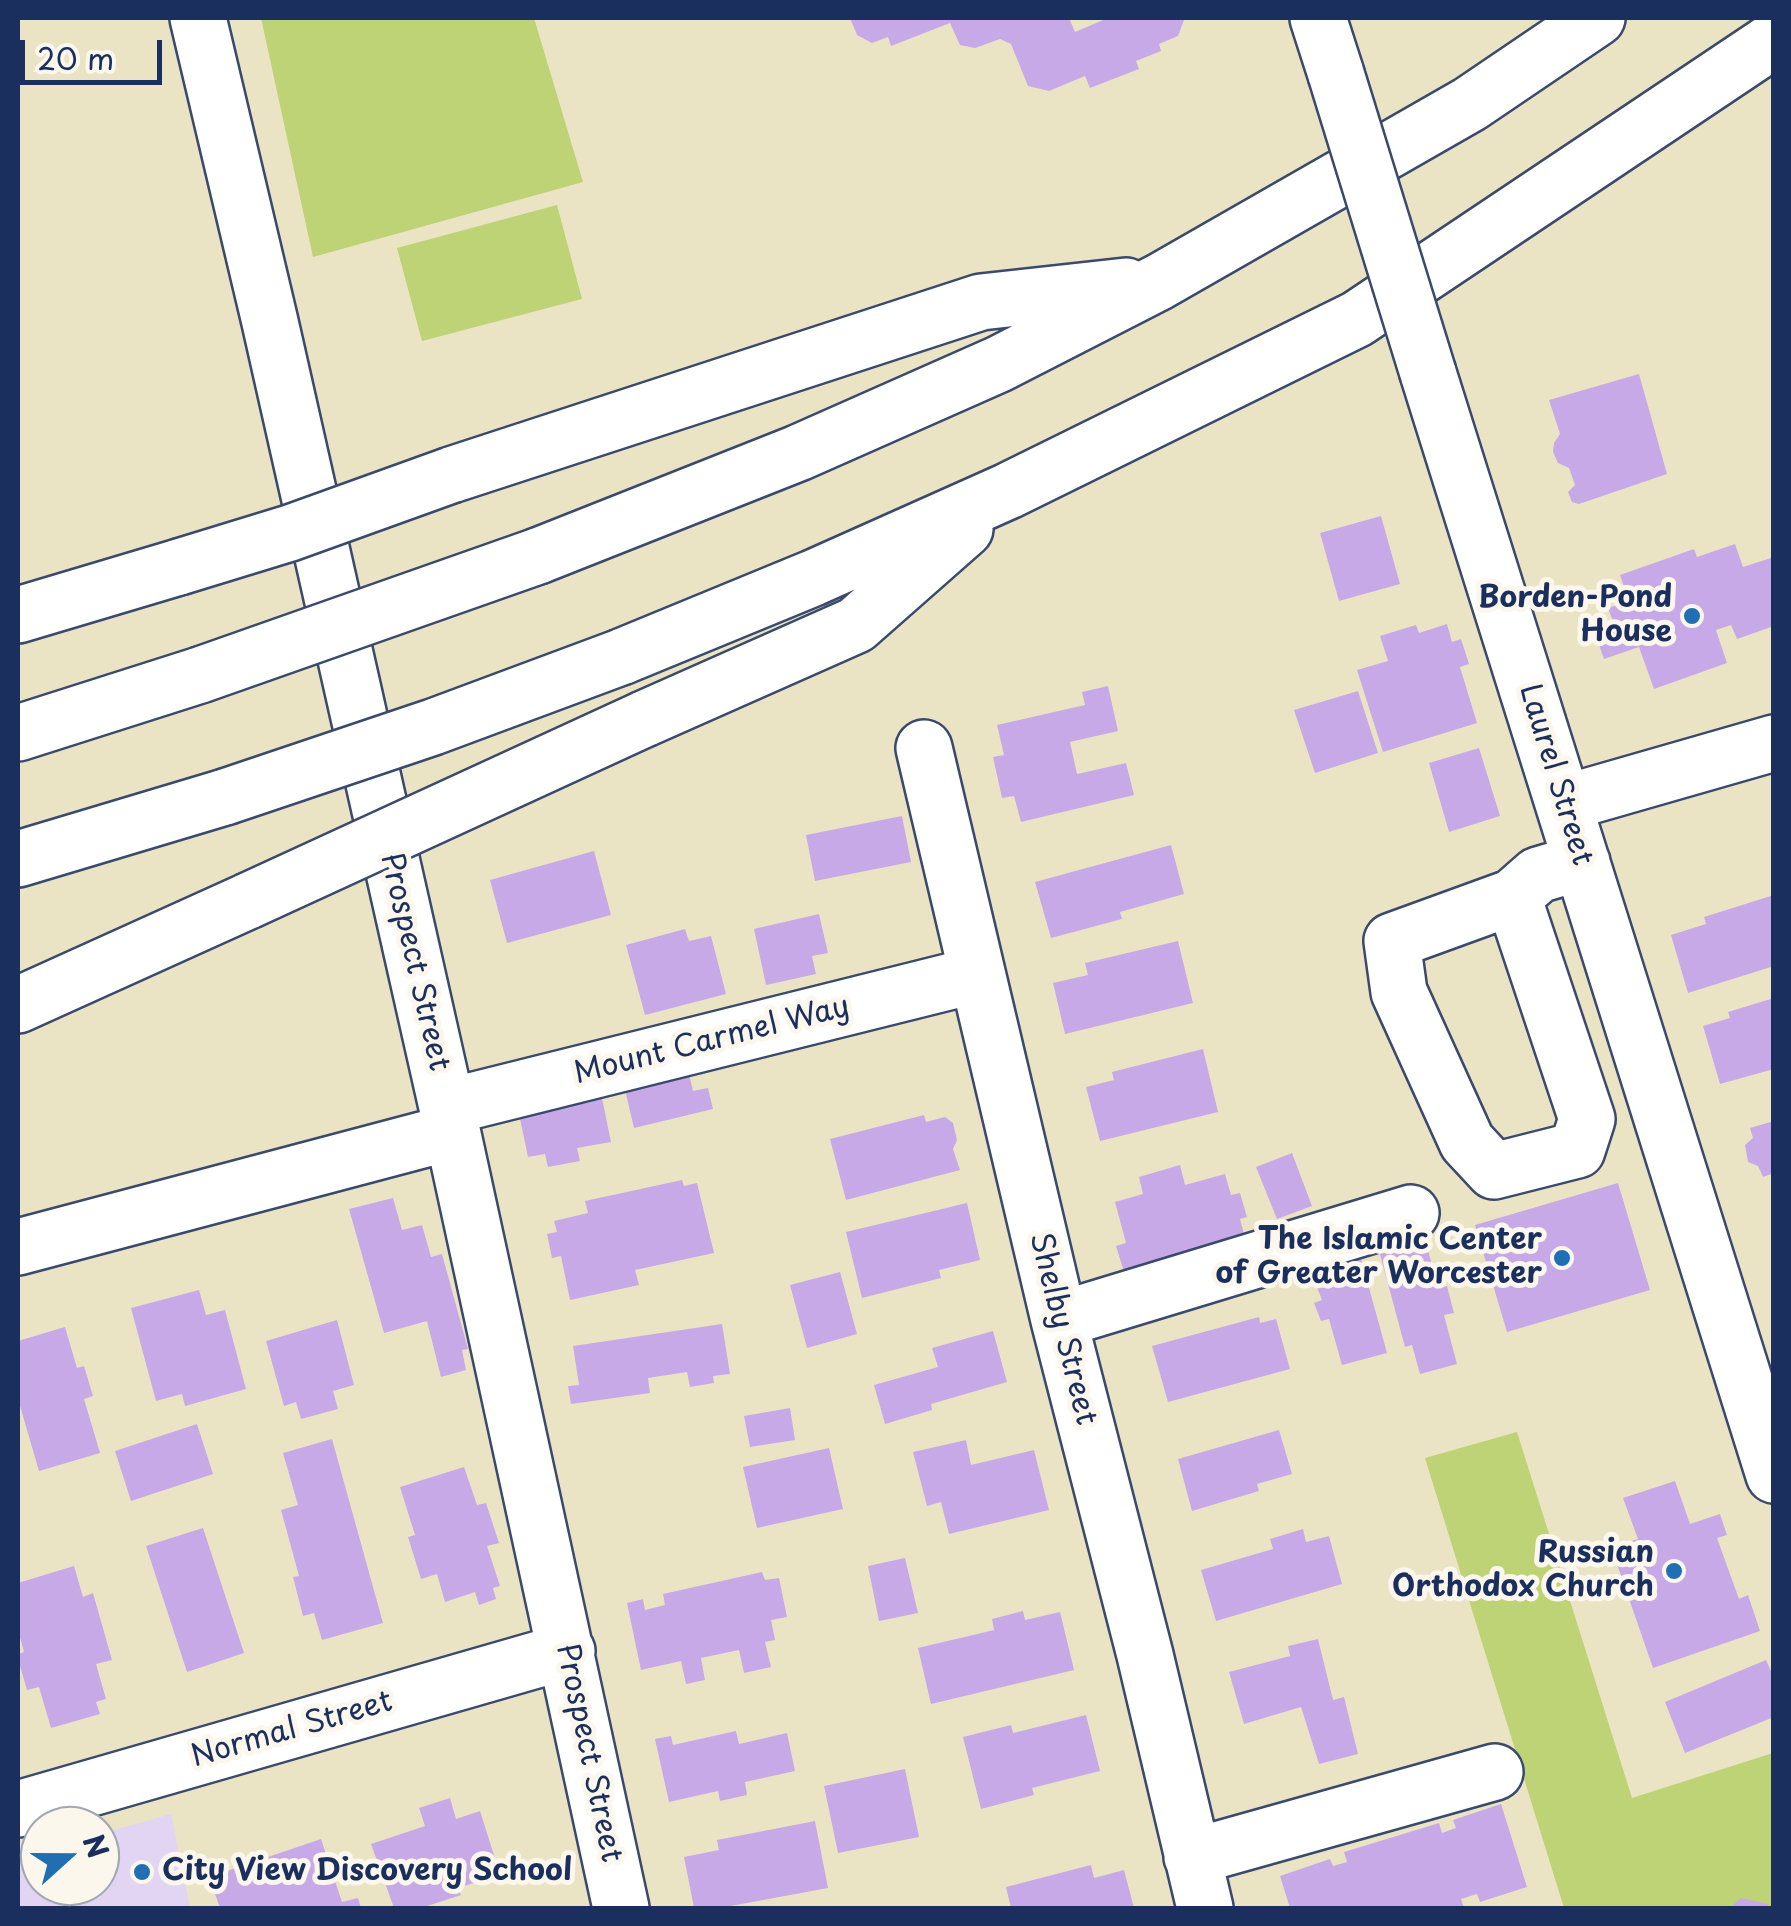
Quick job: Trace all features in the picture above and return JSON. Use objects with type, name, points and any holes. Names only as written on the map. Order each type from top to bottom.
[{"type":"main road","name":"Prospect Street","points":[[198,18],[449,1120],[621,1908]]},
{"type":"main road","name":"Laurel Street","points":[[1318,18],[1774,1475]]},
{"type":"main road","points":[[18,733],[200,675],[538,556],[899,410],[1159,282],[1470,104],[1597,18]]},
{"type":"main road","points":[[18,859],[433,727],[621,657],[813,578],[1008,491],[1356,319],[1774,40]]},
{"type":"main road","points":[[18,615],[290,533],[451,476],[982,302],[1159,282]]},
{"type":"main road","points":[[18,1005],[856,625],[1008,491]]},
{"type":"main road","points":[[1565,803],[1774,743]]},
{"type":"main road","name":"Shelby Street","points":[[924,748],[1059,1320],[1198,1883]]},
{"type":"main road","points":[[1514,897],[1587,1119],[1577,1150],[1494,1171],[1467,1142],[1399,992],[1392,942],[1514,897],[1538,875],[1582,862]]},
{"type":"main road","name":"Mount Carmel Way","points":[[18,1247],[449,1120],[976,975]]},
{"type":"main road","points":[[1059,1320],[1412,1213]]},
{"type":"main road","name":"Normal Street","points":[[18,1809],[567,1651]]},
{"type":"main road","points":[[1198,1883],[1495,1772]]},
{"type":"shaded area","name":"City View Discovery School","points":[[171,1814],[190,1908],[18,1908],[20,1857],[20,1906],[120,1906],[120,1828]]},
{"type":"green space","points":[[261,18],[534,18],[583,182],[313,257]]},
{"type":"green space","points":[[557,205],[582,299],[422,341],[397,248]]},
{"type":"green space","points":[[1517,1432],[1632,1798],[1773,1753],[1773,1908],[1564,1908],[1425,1458]]},
{"type":"building","points":[[850,18],[1069,18],[1075,32],[1108,18],[1184,20],[1178,36],[1159,44],[1161,51],[1136,61],[1139,69],[1090,88],[1085,76],[1049,91],[1028,86],[1011,44],[1000,39],[975,48],[960,45],[950,23],[891,46],[888,37],[872,43],[857,35]]},
{"type":"building","points":[[1639,374],[1667,474],[1579,504],[1572,502],[1568,492],[1575,485],[1569,468],[1558,463],[1553,452],[1560,434],[1549,400]]},
{"type":"building","points":[[1381,516],[1400,584],[1339,601],[1320,533]]},
{"type":"building","name":"Borden-Pond House","points":[[1735,544],[1743,567],[1774,557],[1774,626],[1737,639],[1731,625],[1716,630],[1727,663],[1654,689],[1639,647],[1604,659],[1594,631],[1614,624],[1608,608],[1629,601],[1620,575],[1694,549],[1697,557]]},
{"type":"building","points":[[1447,624],[1452,642],[1461,639],[1469,664],[1460,667],[1477,723],[1383,752],[1357,670],[1388,661],[1380,636],[1416,625],[1419,633]]},
{"type":"building","points":[[1108,686],[1118,731],[1070,742],[1077,774],[1126,763],[1134,795],[1021,822],[1014,796],[1002,798],[993,757],[1004,755],[997,725],[1085,705],[1082,692]]},
{"type":"building","points":[[1358,691],[1378,753],[1315,773],[1294,710]]},
{"type":"building","points":[[1479,748],[1500,816],[1449,832],[1429,763]]},
{"type":"building","points":[[902,816],[911,862],[815,881],[806,835]]},
{"type":"building","points":[[1171,845],[1184,894],[1120,912],[1122,919],[1051,938],[1035,882]]},
{"type":"building","points":[[594,851],[611,915],[507,943],[490,880]]},
{"type":"building","points":[[1774,895],[1774,966],[1688,993],[1671,935],[1706,924],[1704,917]]},
{"type":"building","points":[[819,914],[828,953],[812,956],[816,974],[766,985],[754,929]]},
{"type":"building","points":[[685,929],[689,941],[711,936],[726,994],[645,1015],[626,945]]},
{"type":"building","points":[[1178,941],[1193,1003],[1065,1034],[1053,983],[1088,975],[1085,963]]},
{"type":"building","points":[[1774,998],[1774,1069],[1720,1084],[1703,1026],[1730,1018],[1728,1012]]},
{"type":"building","points":[[1203,1049],[1218,1112],[1100,1141],[1086,1087],[1114,1080],[1112,1072]]},
{"type":"building","points":[[689,1074],[693,1091],[708,1088],[713,1109],[634,1128],[625,1090]]},
{"type":"building","points":[[602,1098],[611,1142],[577,1148],[580,1161],[548,1167],[545,1154],[528,1157],[519,1114]]},
{"type":"building","points":[[924,1115],[926,1122],[945,1117],[953,1123],[957,1140],[953,1149],[960,1170],[846,1200],[830,1139]]},
{"type":"building","points":[[1774,1121],[1774,1173],[1763,1177],[1758,1166],[1748,1162],[1745,1145],[1753,1138],[1750,1128]]},
{"type":"building","points":[[1292,1153],[1312,1206],[1277,1219],[1256,1167]]},
{"type":"building","points":[[1180,1165],[1185,1185],[1225,1174],[1231,1195],[1240,1193],[1247,1217],[1240,1219],[1245,1238],[1124,1272],[1116,1246],[1126,1243],[1115,1202],[1143,1194],[1139,1177]]},
{"type":"building","points":[[682,1180],[684,1186],[697,1183],[714,1253],[635,1270],[639,1285],[570,1300],[561,1256],[552,1258],[547,1234],[557,1232],[554,1221],[588,1213],[585,1201]]},
{"type":"building","name":"The Islamic Center of Greater Worcester","points":[[1618,1183],[1650,1290],[1507,1332],[1475,1225]]},
{"type":"building","points":[[393,1198],[402,1230],[422,1225],[431,1257],[442,1254],[468,1349],[462,1350],[466,1370],[441,1377],[427,1321],[384,1333],[349,1209]]},
{"type":"building","points":[[967,1203],[980,1260],[939,1270],[941,1278],[862,1298],[846,1232]]},
{"type":"building","points":[[1423,1232],[1438,1288],[1447,1286],[1454,1313],[1444,1315],[1457,1364],[1420,1374],[1412,1345],[1405,1347],[1377,1243]]},
{"type":"building","points":[[1358,1248],[1387,1353],[1342,1365],[1329,1319],[1321,1321],[1314,1303],[1322,1300],[1308,1264]]},
{"type":"building","points":[[840,1272],[857,1334],[807,1348],[790,1285]]},
{"type":"building","points":[[199,1290],[206,1315],[225,1310],[246,1389],[185,1406],[182,1394],[156,1401],[131,1308]]},
{"type":"building","points":[[1259,1317],[1260,1323],[1276,1319],[1290,1369],[1168,1402],[1152,1346]]},
{"type":"building","points":[[337,1320],[354,1385],[333,1391],[338,1409],[301,1419],[296,1402],[284,1406],[266,1341]]},
{"type":"building","points":[[722,1324],[730,1374],[713,1376],[714,1383],[690,1387],[687,1372],[648,1378],[650,1393],[571,1404],[568,1386],[579,1385],[573,1346]]},
{"type":"building","points":[[65,1327],[77,1368],[84,1366],[93,1396],[84,1399],[100,1453],[39,1471],[18,1399],[18,1341]]},
{"type":"building","points":[[993,1331],[1007,1382],[931,1404],[932,1410],[885,1424],[874,1385],[938,1367],[932,1348]]},
{"type":"building","points":[[790,1408],[795,1440],[750,1447],[744,1416]]},
{"type":"building","points":[[197,1424],[213,1474],[131,1501],[115,1451]]},
{"type":"building","points":[[1279,1430],[1292,1474],[1257,1484],[1259,1491],[1192,1511],[1178,1459]]},
{"type":"building","points":[[332,1439],[383,1623],[322,1640],[314,1613],[303,1616],[293,1577],[299,1576],[281,1510],[298,1505],[283,1453]]},
{"type":"building","points":[[966,1440],[971,1465],[1034,1450],[1049,1510],[949,1534],[941,1502],[927,1506],[913,1452]]},
{"type":"building","points":[[829,1448],[843,1509],[757,1528],[743,1467]]},
{"type":"building","points":[[464,1467],[477,1505],[486,1503],[499,1543],[487,1546],[500,1586],[493,1588],[496,1599],[479,1605],[475,1592],[445,1602],[437,1574],[421,1579],[408,1537],[415,1535],[400,1487]]},
{"type":"building","name":"Russian Orthodox Church","points":[[1675,1481],[1690,1524],[1720,1514],[1727,1535],[1717,1538],[1739,1599],[1748,1595],[1760,1631],[1653,1668],[1611,1547],[1638,1539],[1623,1498]]},
{"type":"building","points":[[203,1528],[244,1653],[187,1672],[146,1546]]},
{"type":"building","points":[[1303,1529],[1306,1542],[1329,1536],[1342,1584],[1216,1621],[1201,1570],[1273,1549],[1270,1539]]},
{"type":"building","points":[[905,1558],[918,1613],[879,1621],[868,1566]]},
{"type":"building","points":[[74,1566],[83,1597],[93,1593],[112,1660],[96,1664],[106,1699],[96,1702],[100,1714],[51,1728],[39,1687],[27,1690],[18,1659],[18,1654],[24,1652],[18,1630],[18,1583]]},
{"type":"building","points":[[762,1572],[765,1580],[779,1578],[787,1617],[771,1620],[775,1640],[765,1642],[771,1667],[744,1673],[739,1650],[701,1658],[705,1680],[686,1684],[681,1661],[641,1670],[627,1603],[643,1599],[645,1610],[665,1605],[663,1594]]},
{"type":"building","points":[[1023,1611],[1025,1620],[1060,1612],[1074,1670],[931,1704],[918,1648],[994,1630],[992,1619]]},
{"type":"building","points":[[1318,1639],[1333,1700],[1344,1697],[1358,1754],[1319,1764],[1301,1707],[1244,1724],[1229,1672],[1290,1656],[1288,1646]]},
{"type":"building","points":[[1766,1660],[1774,1678],[1774,1717],[1685,1753],[1665,1702]]},
{"type":"building","points":[[1086,1715],[1100,1771],[1032,1788],[1034,1795],[981,1809],[963,1737],[1011,1725],[1013,1733]]},
{"type":"building","points":[[736,1731],[739,1744],[787,1733],[795,1771],[745,1782],[747,1795],[720,1801],[718,1791],[669,1802],[655,1739],[671,1736],[673,1745]]},
{"type":"building","points":[[905,1769],[919,1837],[838,1853],[824,1786]]},
{"type":"building","points":[[450,1798],[456,1819],[480,1811],[500,1874],[458,1888],[461,1895],[421,1908],[394,1908],[371,1844],[425,1826],[419,1808]]},
{"type":"building","points":[[1501,1804],[1527,1887],[1480,1902],[1477,1894],[1461,1899],[1464,1908],[1290,1908],[1280,1876],[1330,1859],[1333,1866],[1347,1862],[1344,1852],[1439,1823],[1442,1833],[1456,1828],[1453,1820]]},
{"type":"building","points":[[815,1821],[828,1888],[720,1908],[694,1908],[684,1857],[719,1850],[717,1840]]},
{"type":"building","points":[[321,1839],[342,1902],[358,1898],[361,1908],[220,1908],[209,1877]]},
{"type":"building","points":[[1091,1865],[1094,1878],[1124,1870],[1134,1908],[1011,1908],[1006,1887]]},
{"type":"building","points":[[1741,1898],[1768,1904],[1769,1908],[1730,1908]]},
{"type":"place","name":"Borden-Pond House","points":[[1692,616]]},
{"type":"place","name":"The Islamic Center of Greater Worcester","points":[[1562,1258]]},
{"type":"place","name":"Russian Orthodox Church","points":[[1674,1571]]},
{"type":"place","name":"City View Discovery School","points":[[142,1872]]}]
